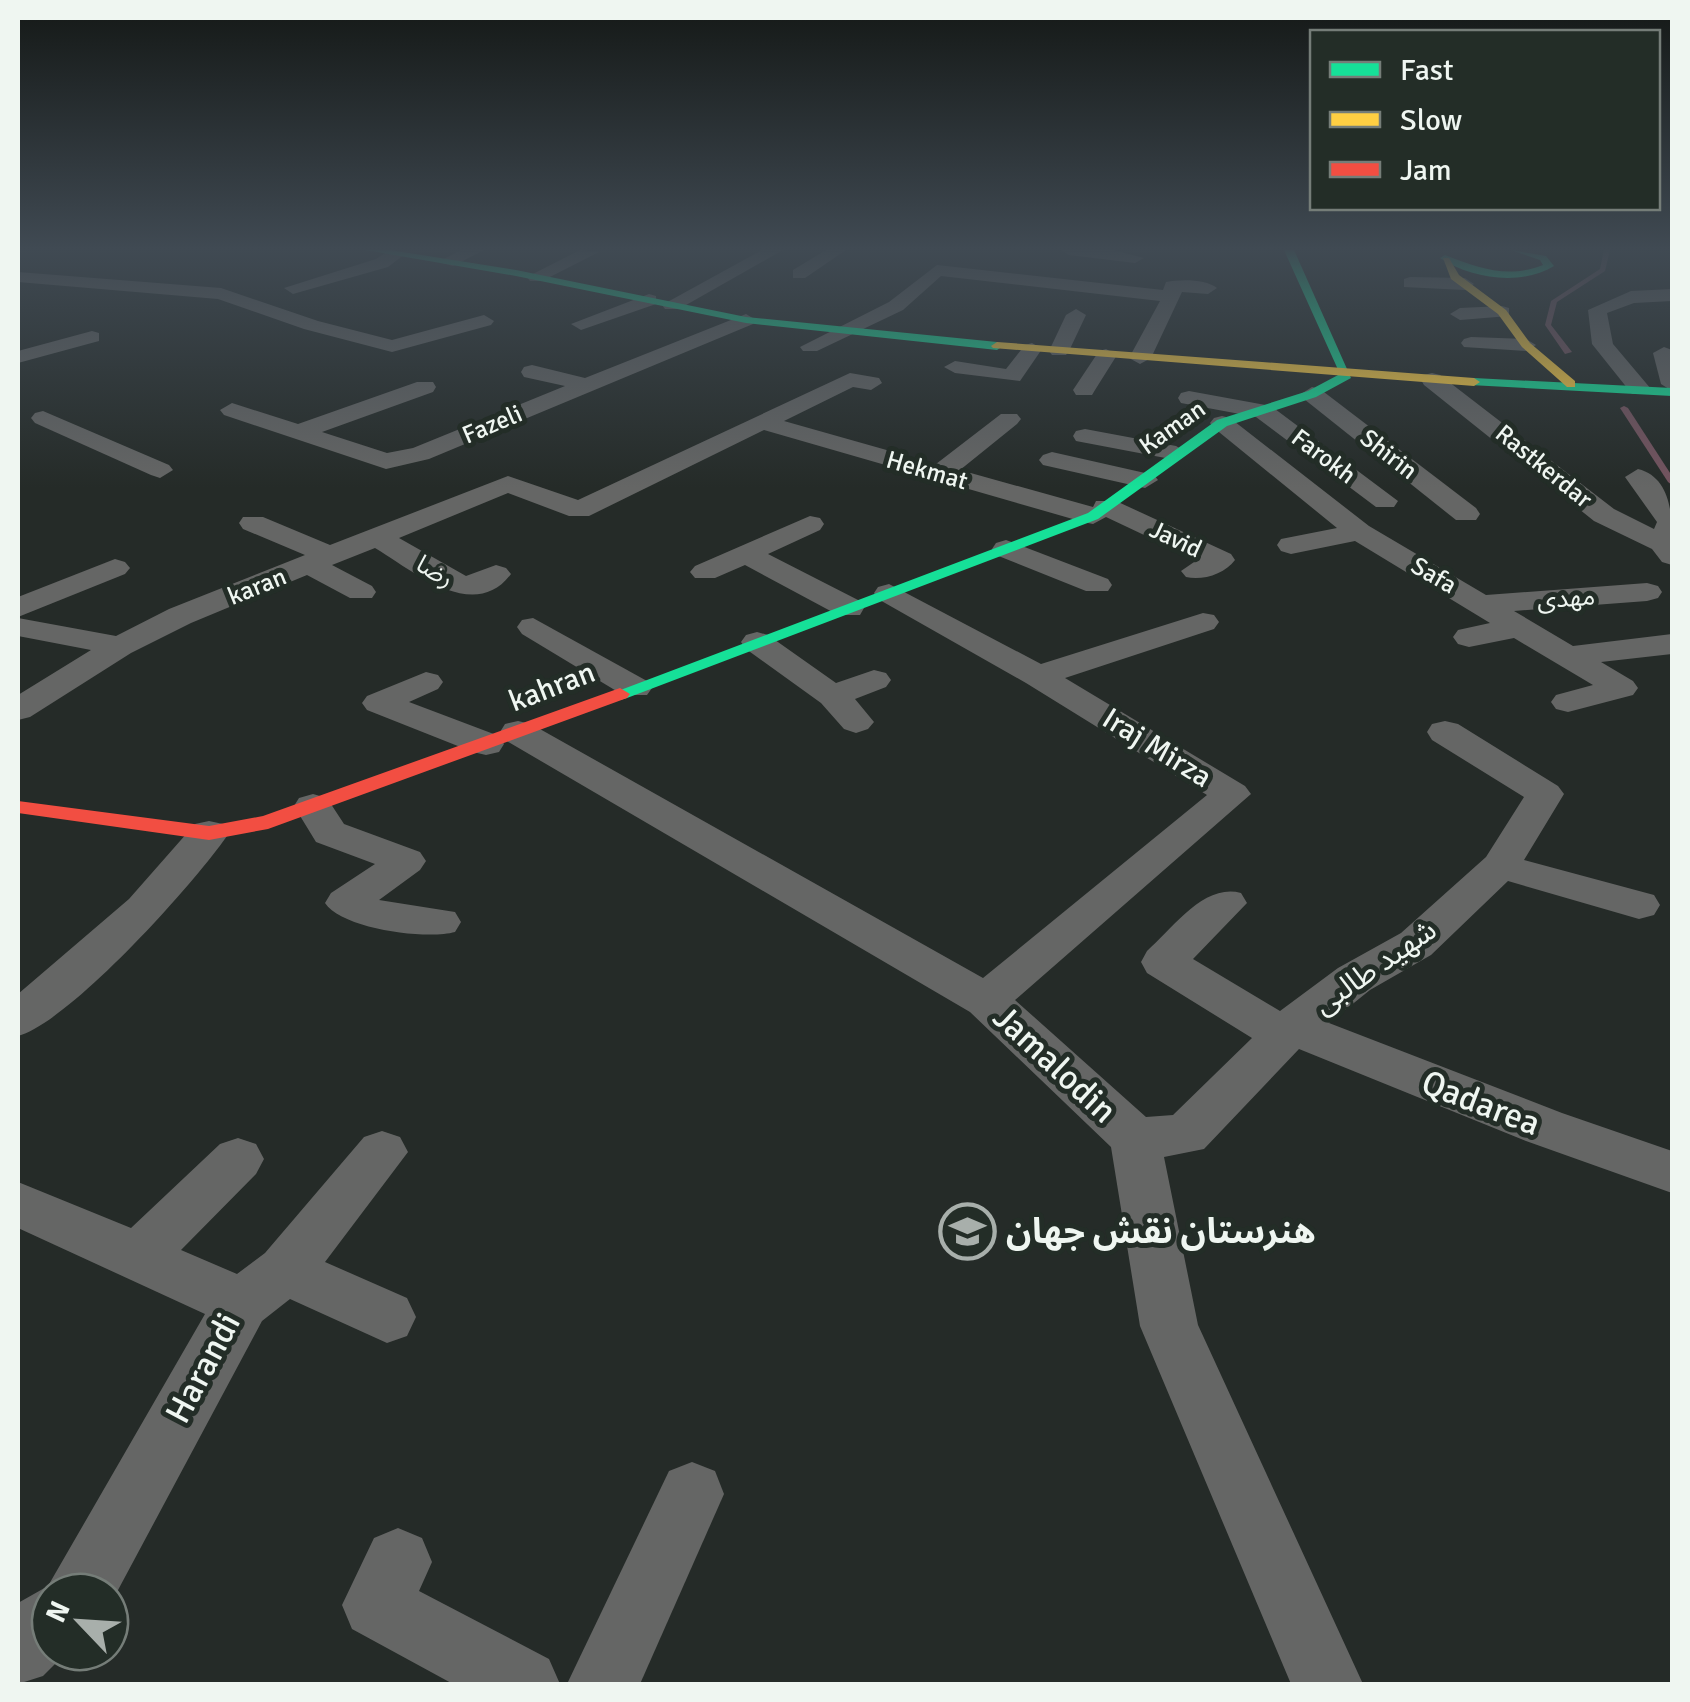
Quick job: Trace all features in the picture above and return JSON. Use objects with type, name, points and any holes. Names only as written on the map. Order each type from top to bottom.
[{"type":"street","points":[[333,329],[392,346],[453,329]]},
{"type":"street","name":"Fazeli","points":[[232,410],[386,461],[420,454],[723,329]]},
{"type":"street","points":[[826,329],[1347,375],[1640,389],[1672,388],[1664,353]]},
{"type":"street","points":[[810,348],[853,329]]},
{"type":"street","points":[[1059,351],[1069,329]]},
{"type":"street","points":[[1140,358],[1155,329]]},
{"type":"street","points":[[1326,329],[1347,375]]},
{"type":"street","points":[[1515,329],[1526,345],[1571,384]]},
{"type":"street","points":[[1598,329],[1600,346],[1640,389]]},
{"type":"street","points":[[26,354],[92,336]]},
{"type":"street","points":[[1471,344],[1526,345]]},
{"type":"street","points":[[955,367],[1012,376],[1032,349]]},
{"type":"street","points":[[26,354],[72,368]]},
{"type":"street","points":[[1084,390],[1106,355]]},
{"type":"street","points":[[629,368],[672,376]]},
{"type":"street","points":[[532,372],[615,397]]},
{"type":"street","name":"Kaman","points":[[1099,512],[1176,453],[1222,424],[1312,394],[1347,375]]},
{"type":"street","points":[[596,476],[626,487],[850,380],[871,383]]},
{"type":"street","name":"Rastkerdar","points":[[1432,380],[1604,515],[1667,550]]},
{"type":"street","points":[[299,432],[425,387]]},
{"type":"street","points":[[772,387],[846,402]]},
{"type":"street","name":"Shirin","points":[[1312,394],[1466,514]]},
{"type":"street","points":[[1189,398],[1264,410]]},
{"type":"street","points":[[18,424],[77,410]]},
{"type":"street","name":"Farokh","points":[[1264,410],[1385,502]]},
{"type":"street","points":[[43,418],[160,470]]},
{"type":"street","points":[[940,474],[1009,419]]},
{"type":"street","name":"Hekmat","points":[[762,422],[940,474],[1099,512]]},
{"type":"street","name":"Safa","points":[[1222,424],[1359,532],[1621,688],[1568,702]]},
{"type":"street","points":[[1085,436],[1176,453]]},
{"type":"street","points":[[931,441],[969,450]]},
{"type":"street","points":[[1052,460],[1145,480]]},
{"type":"street","points":[[1638,477],[1671,522],[1667,550]]},
{"type":"street","name":"karan","points":[[18,710],[120,646],[180,616],[508,484],[580,510],[626,487]]},
{"type":"street","name":"kahran","points":[[18,807],[209,833],[268,822],[502,738],[1099,512]]},
{"type":"street","name":"Javid","points":[[1099,512],[1221,560],[1196,571]]},
{"type":"street","points":[[253,523],[320,560],[361,592]]},
{"type":"street","points":[[705,572],[810,524]]},
{"type":"street","points":[[1291,545],[1359,532]]},
{"type":"street","name":"رضا","points":[[377,537],[465,588],[496,574]]},
{"type":"street","points":[[1006,549],[1097,586]]},
{"type":"street","points":[[746,554],[849,608]]},
{"type":"street","points":[[18,608],[114,568]]},
{"type":"street","name":"مهدی","points":[[1485,604],[1648,592]]},
{"type":"street","name":"Iraj Mirza","points":[[889,593],[1038,676],[1232,794],[986,1000]]},
{"type":"street","points":[[1038,676],[1203,622]]},
{"type":"street","points":[[18,626],[120,646]]},
{"type":"street","points":[[534,627],[635,688]]},
{"type":"street","points":[[1469,637],[1519,627]]},
{"type":"street","points":[[757,642],[832,696],[856,722]]},
{"type":"street","points":[[1568,656],[1672,644]]},
{"type":"street","points":[[832,696],[874,680]]},
{"type":"street","name":"Jamalodin","points":[[426,682],[379,703],[502,738],[986,1000],[1136,1138],[1168,1326],[1327,1684]]},
{"type":"street","name":"شهید طالبی","points":[[1136,1138],[1186,1135],[1288,1032],[1354,979],[1416,944],[1500,866],[1545,794],[1445,732]]},
{"type":"street","points":[[313,806],[330,832],[406,860],[346,902],[366,912],[440,922]]},
{"type":"street","points":[[18,1019],[106,946],[186,866],[209,833]]},
{"type":"street","points":[[1500,866],[1639,904]]},
{"type":"street","name":"Qadarea","points":[[1226,903],[1163,962],[1288,1032],[1672,1172]]},
{"type":"street","points":[[382,1152],[264,1286],[387,1317]]},
{"type":"street","points":[[138,1257],[238,1159]]},
{"type":"street","name":"Harandi","points":[[18,1204],[138,1257],[264,1286],[92,1572]]},
{"type":"street","points":[[603,1684],[692,1494]]},
{"type":"street","points":[[398,1562],[376,1606],[524,1684]]},
{"type":"waterway","points":[[1551,329],[1568,352]]},
{"type":"waterway","points":[[1624,408],[1672,482]]},
{"type":"traffic: fast","points":[[837,329],[997,346]]},
{"type":"traffic: fast","points":[[620,694],[1093,516],[1222,423],[1312,394],[1347,375],[1326,329]]},
{"type":"traffic: fast","points":[[1474,382],[1672,392]]},
{"type":"traffic: slow","points":[[1515,329],[1526,345],[1571,384]]},
{"type":"traffic: slow","points":[[997,346],[1474,382]]},
{"type":"traffic: jam","points":[[18,807],[209,833],[268,822],[620,694]]},
{"type":"place","name":"هنرستان نقش جهان","points":[[967,1231]]}]
